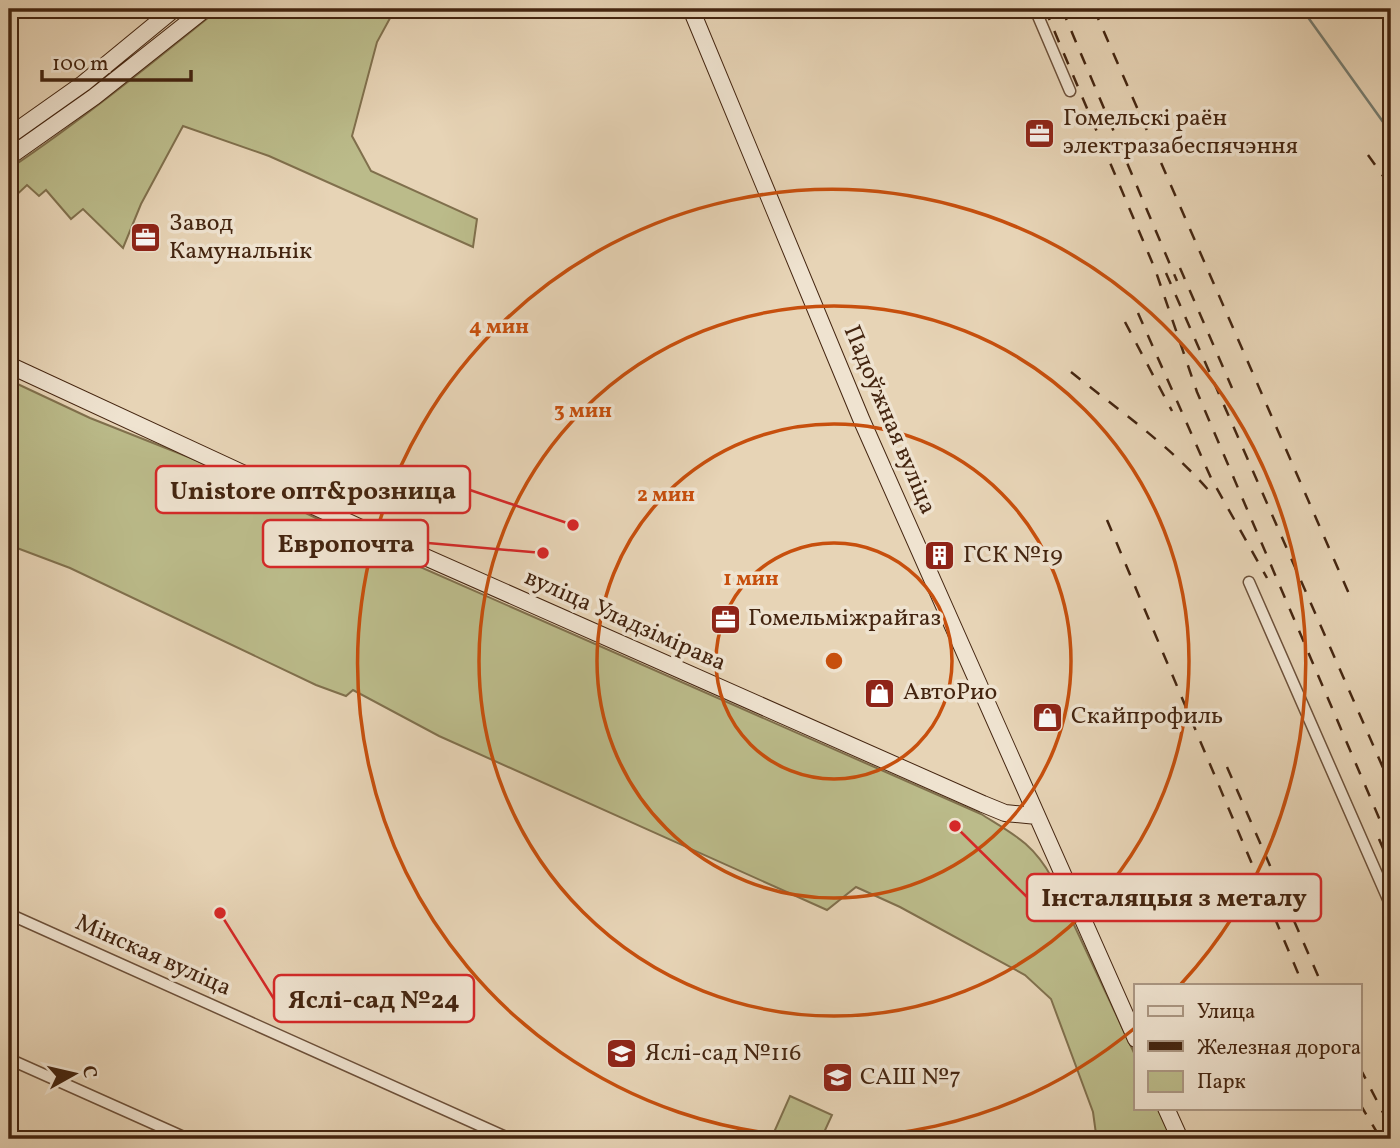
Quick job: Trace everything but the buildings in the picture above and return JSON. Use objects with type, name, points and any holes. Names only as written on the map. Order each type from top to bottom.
[{"type":"main road","points":[[9,136],[84,83],[174,9]]},
{"type":"main road","points":[[9,157],[94,97],[205,9]]},
{"type":"main road","name":"Падоўжная вуліца","points":[[691,9],[862,421],[1134,1035]]},
{"type":"main road","name":"вуліца Уладзімірава","points":[[9,365],[389,541],[983,804],[1005,813],[1037,817]]},
{"type":"main road","points":[[1167,1110],[1180,1139]]},
{"type":"street","points":[[1035,9],[1070,91]]},
{"type":"street","points":[[1249,582],[1391,906]]},
{"type":"street","name":"Мінская вуліца","points":[[9,914],[510,1139]]},
{"type":"street","points":[[9,1059],[188,1139]]},
{"type":"green space","points":[[219,9],[395,9],[377,42],[352,136],[371,171],[477,219],[473,247],[269,156],[183,126],[141,204],[123,248],[83,209],[71,219],[46,190],[39,196],[27,185],[9,202],[9,169],[90,111]]},
{"type":"green space","points":[[9,380],[90,418],[196,460],[384,551],[981,814],[1021,840],[1045,866],[1134,1053],[1134,1110],[1160,1110],[1173,1139],[1112,1139],[1096,1134],[1093,1112],[1051,999],[1025,975],[900,907],[856,887],[827,910],[439,736],[353,690],[346,696],[316,685],[70,568],[9,545]]},
{"type":"green space","points":[[790,1096],[832,1115],[821,1139],[771,1139]]},
{"type":"waterway","points":[[1302,9],[1391,133]]},
{"type":"railway","points":[[1045,9],[1155,269],[1197,392],[1391,846]]},
{"type":"railway","points":[[1062,9],[1177,281]]},
{"type":"railway","points":[[1094,9],[1353,603]]},
{"type":"railway","points":[[1368,155],[1391,187]]},
{"type":"railway","points":[[1180,268],[1232,388]]},
{"type":"railway","points":[[1166,273],[1391,786]]},
{"type":"railway","points":[[1138,313],[1211,478],[1267,578]]},
{"type":"railway","points":[[1125,322],[1172,411]]},
{"type":"railway","points":[[1071,372],[1165,447],[1215,498]]},
{"type":"railway","points":[[1107,520],[1303,984]]},
{"type":"railway","points":[[1227,767],[1322,984]]},
{"type":"railway","points":[[1379,839],[1391,867]]},
{"type":"railway","points":[[1362,1072],[1391,1128]]},
{"type":"railway","points":[[1362,1107],[1381,1139]]},
{"type":"place","name":"Гомельскі раён электразабеспячэння","points":[[1040,133]]},
{"type":"place","name":"Завод Камунальнік","points":[[146,238]]},
{"type":"place","name":"Unistore опт&розница","points":[[573,525]]},
{"type":"place","name":"Европочта","points":[[543,553]]},
{"type":"place","name":"ГСК №19","points":[[940,556]]},
{"type":"place","name":"Гомельміжрайгаз","points":[[725,619]]},
{"type":"place","name":"АвтоРио","points":[[880,693]]},
{"type":"place","name":"Скайпрофиль","points":[[1048,717]]},
{"type":"place","name":"Інсталяцыя з металу","points":[[955,826]]},
{"type":"place","name":"Яслі-сад №24","points":[[220,913]]},
{"type":"place","name":"Яслі-сад №116","points":[[622,1054]]},
{"type":"place","name":"САШ №7","points":[[837,1078]]}]
